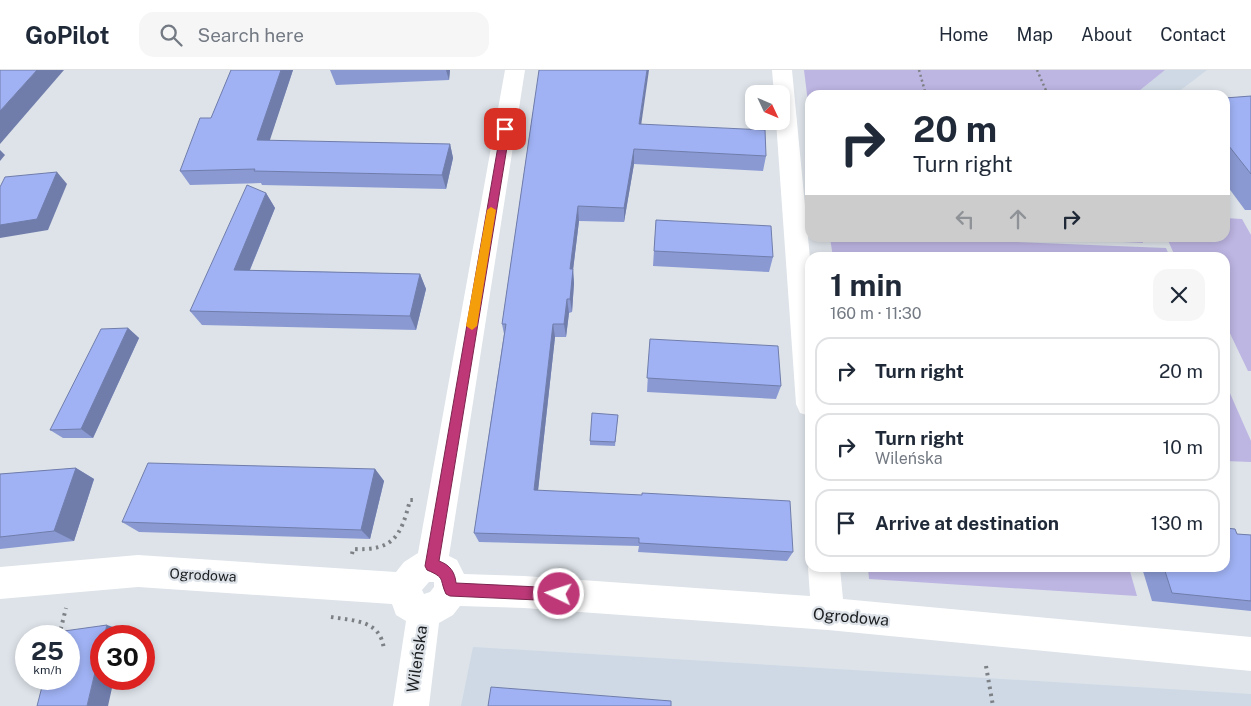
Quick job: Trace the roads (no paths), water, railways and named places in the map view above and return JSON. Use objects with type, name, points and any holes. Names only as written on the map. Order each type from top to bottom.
[{"type":"street","points":[[415,600],[441,605],[441,578],[515,70]]},
{"type":"street","points":[[782,70],[805,344]]},
{"type":"street","name":"Ogrodowa","points":[[0,582],[138,571],[415,600]]},
{"type":"street","points":[[824,572],[828,614]]},
{"type":"street","name":"Ogrodowa","points":[[441,578],[524,592],[828,614],[1251,654]]},
{"type":"street","name":"Wileńska","points":[[411,706],[415,600]]}]
